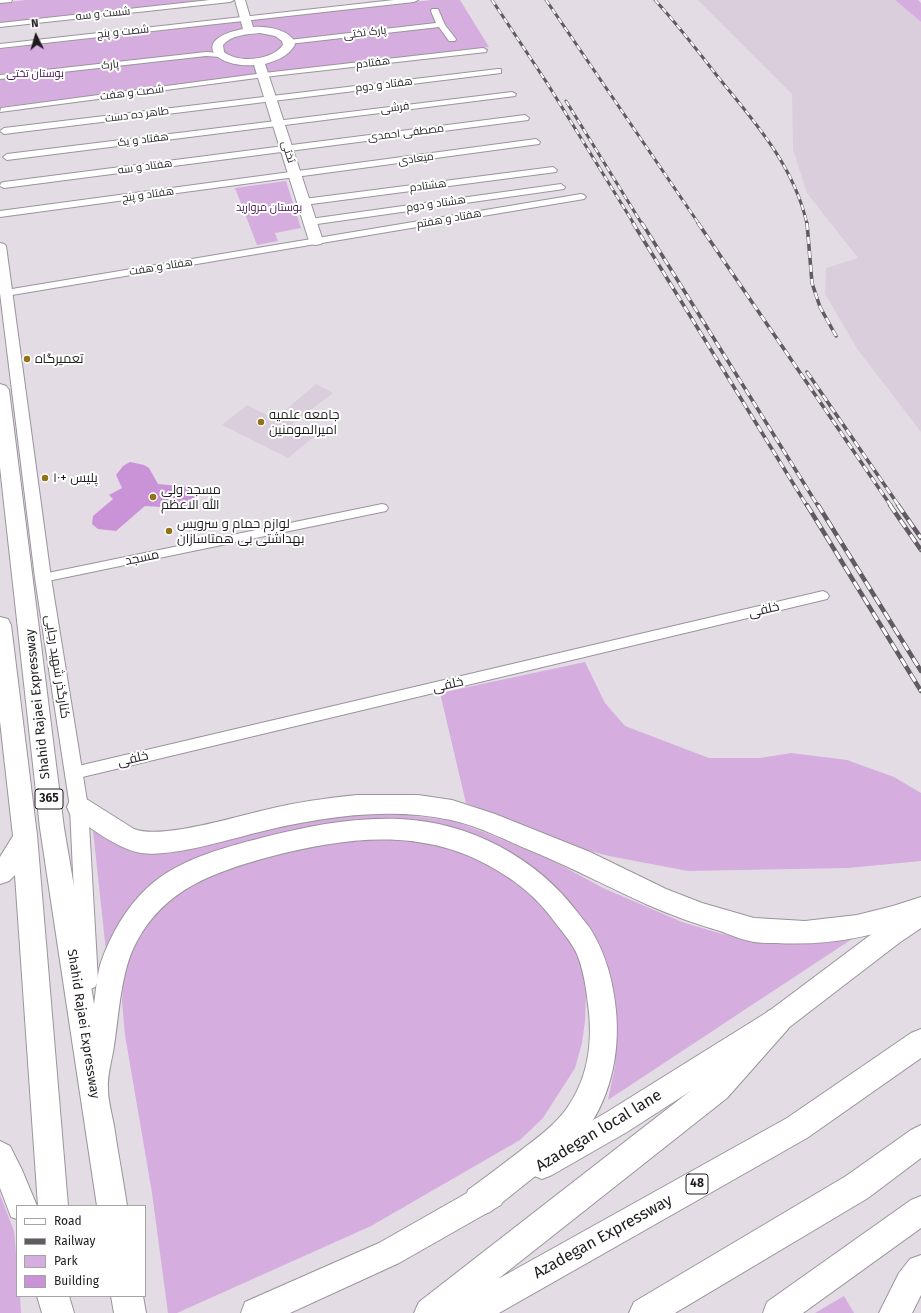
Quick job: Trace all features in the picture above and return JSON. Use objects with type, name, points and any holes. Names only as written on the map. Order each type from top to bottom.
[{"type":"highway","name":"Shahid Rajaei Expressway","points":[[0,390],[34,580],[52,828],[112,1205]]},
{"type":"highway","name":"Shahid Rajaei Expressway","points":[[0,625],[25,835],[53,1205]]},
{"type":"highway","points":[[79,807],[125,836],[139,842],[155,844],[196,837],[284,816],[329,808],[357,805],[418,805],[452,810],[486,821],[581,860],[657,897],[702,914],[754,930],[805,933],[857,927],[893,918],[921,908]]},
{"type":"highway","points":[[93,1089],[114,963],[120,945],[131,924],[143,908],[157,894],[174,881],[194,870],[243,853],[298,839],[347,832],[393,829],[418,830],[441,835],[468,843],[489,852],[545,891],[559,907],[585,944],[598,980],[604,1012],[604,1044],[599,1069],[592,1095],[576,1120],[555,1142],[479,1201]]},
{"type":"highway","points":[[0,873],[8,867],[14,858],[25,835]]},
{"type":"highway","points":[[430,1313],[717,1088],[778,1020]]},
{"type":"highway","name":"Azadegan Expressway","points":[[465,1313],[488,1302],[797,1128],[921,1042]]},
{"type":"highway","points":[[645,1313],[857,1187],[921,1140]]},
{"type":"highway","points":[[0,1156],[12,1180],[22,1205]]},
{"type":"highway","points":[[895,1313],[910,1284],[921,1270]]},
{"type":"highway","points":[[53,1297],[58,1313]]},
{"type":"highway","points":[[61,1297],[62,1313]]},
{"type":"highway","points":[[127,1297],[130,1313]]},
{"type":"main road","points":[[240,0],[249,30]]},
{"type":"main road","points":[[249,30],[275,33],[286,38],[289,42],[289,47],[286,52],[279,56],[259,62],[236,61],[220,50],[229,36],[249,30]]},
{"type":"main road","name":"تختی","points":[[259,62],[316,241]]},
{"type":"main road","name":"Azadegan local lane","points":[[256,1313],[389,1253],[617,1122],[778,1020],[890,935],[921,914]]},
{"type":"main road","points":[[778,1313],[921,1210]]},
{"type":"street","points":[[0,1],[8,0]]},
{"type":"street","name":"شست و سه","points":[[0,25],[230,0]]},
{"type":"street","name":"شصت و پنج","points":[[0,46],[414,0]]},
{"type":"street","points":[[435,11],[442,25],[452,39]]},
{"type":"street","name":"پارک تختی","points":[[289,42],[442,25]]},
{"type":"street","name":"پارک","points":[[0,73],[206,54],[220,50]]},
{"type":"street","name":"هفتادم","points":[[264,75],[483,50]]},
{"type":"street","name":"پارک","points":[[0,77],[161,57]]},
{"type":"street","name":"هفتاد و دوم","points":[[271,98],[498,71]]},
{"type":"street","name":"شصت و هفت","points":[[1,110],[264,75]]},
{"type":"street","name":"فرشی","points":[[279,123],[512,94]]},
{"type":"street","name":"طاهر ده دست","points":[[4,131],[271,98]]},
{"type":"street","name":"مصطفی احمدی","points":[[287,148],[526,118]]},
{"type":"street","name":"هفتاد و یک","points":[[7,157],[279,123]]},
{"type":"street","name":"میعادی","points":[[295,175],[536,142]]},
{"type":"street","name":"هفتاد و سه","points":[[4,185],[287,148]]},
{"type":"street","name":"هشتادم","points":[[304,202],[553,170]]},
{"type":"street","name":"هفتاد و پنج","points":[[0,214],[295,175]]},
{"type":"street","name":"هشتاد و دوم","points":[[310,222],[561,187]]},
{"type":"street","name":"هفتاد و هفتم","points":[[316,241],[581,197]]},
{"type":"street","name":"هفتاد و هفت","points":[[6,293],[316,241]]},
{"type":"street","name":"کنارگذر شهید رجایی","points":[[0,246],[6,293],[34,580],[74,773],[79,807],[93,1089]]},
{"type":"street","name":"مسجد","points":[[34,580],[382,508]]},
{"type":"street","name":"خلفی","points":[[74,773],[823,596]]},
{"type":"shaded area","points":[[698,0],[895,0],[921,22],[921,432],[858,350],[825,294],[826,268],[858,258],[807,193],[793,150],[792,94]]},
{"type":"shaded area","name":"جامعه علمیه امیرالمومنین","points":[[316,384],[333,393],[292,424],[315,436],[288,458],[222,425],[247,405],[275,419]]},
{"type":"green space","points":[[26,0],[207,0],[0,24],[0,3]]},
{"type":"green space","name":"بوستان تختی","points":[[432,0],[460,0],[489,47],[0,107],[0,49]]},
{"type":"green space","points":[[895,0],[918,0],[921,3],[921,22]]},
{"type":"green space","name":"بوستان مروارید","points":[[286,181],[301,228],[275,233],[278,241],[257,245],[235,188]]},
{"type":"green space","points":[[585,662],[605,703],[625,726],[709,758],[760,758],[791,753],[847,760],[894,777],[921,793],[921,861],[848,868],[688,871],[609,856],[567,845],[466,803],[440,693]]},
{"type":"green space","points":[[371,814],[407,815],[454,821],[553,861],[603,888],[682,922],[722,934],[769,941],[852,939],[608,1100],[615,1066],[616,1026],[586,924],[576,909],[548,880],[525,861],[505,849],[480,838],[386,820],[142,895],[127,911],[106,951],[93,831],[112,841],[267,830],[327,817]]},
{"type":"green space","points":[[375,839],[425,842],[469,853],[512,876],[542,902],[574,946],[582,970],[586,995],[585,1021],[582,1043],[575,1068],[543,1118],[520,1140],[371,1226],[177,1313],[168,1313],[152,1193],[125,1035],[122,1002],[124,972],[133,943],[147,917],[169,898],[210,875],[275,854],[320,845]]},
{"type":"green space","points":[[0,1195],[14,1231],[16,1253],[16,1297],[20,1297],[21,1313],[0,1313]]},
{"type":"green space","points":[[844,1296],[854,1313],[815,1313]]},
{"type":"building","name":"مسجد ولی الله الاعظم","points":[[130,462],[144,465],[149,468],[158,484],[188,487],[197,492],[193,501],[187,506],[179,508],[145,506],[116,531],[98,529],[92,524],[93,516],[113,499],[109,495],[122,488],[116,475],[123,466]]},
{"type":"railway","points":[[492,0],[547,83],[634,224]]},
{"type":"railway","points":[[546,0],[699,224]]},
{"type":"railway","points":[[655,0],[688,38],[772,146],[793,183],[807,224]]},
{"type":"railway","points":[[566,101],[642,224]]},
{"type":"railway","points":[[633,223],[807,506]]},
{"type":"railway","points":[[642,223],[818,506]]},
{"type":"railway","points":[[698,223],[891,506]]},
{"type":"railway","points":[[807,223],[812,283],[820,307],[836,336]]},
{"type":"railway","points":[[807,372],[899,506]]},
{"type":"railway","points":[[807,505],[921,691]]},
{"type":"railway","points":[[818,505],[921,671]]},
{"type":"railway","points":[[890,505],[921,550]]},
{"type":"railway","points":[[898,505],[921,538]]},
{"type":"place","name":"تعمیرگاه","points":[[27,359]]},
{"type":"place","name":"جامعه علمیه امیرالمومنین","points":[[261,422]]},
{"type":"place","name":"پلیس +۱۰","points":[[45,478]]},
{"type":"place","name":"مسجد ولی الله الاعظم","points":[[153,497]]},
{"type":"place","name":"لوازم حمام و سرویس بهداشتی بی همتاسازان","points":[[169,531]]}]
